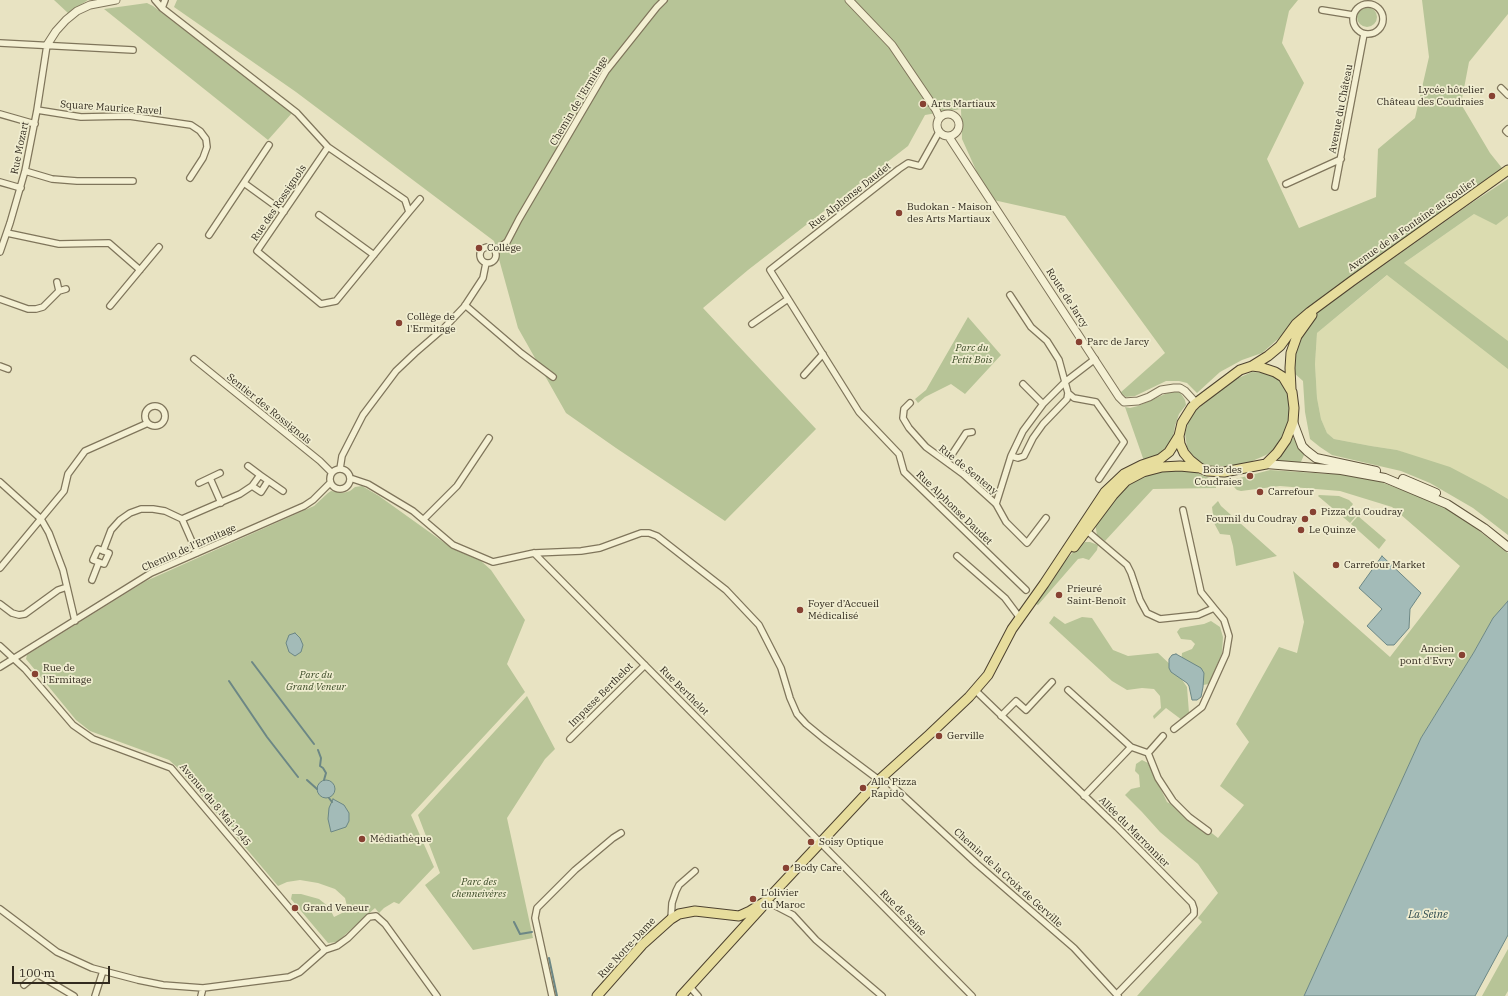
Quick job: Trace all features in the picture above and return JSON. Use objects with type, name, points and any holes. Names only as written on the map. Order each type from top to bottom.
[{"type":"main road","name":"Avenue de la Fontaine au Soulier","points":[[1252,366],[1280,346],[1296,324],[1329,298],[1508,170]]},
{"type":"main road","name":"Avenue de la Fontaine au Soulier","points":[[1292,392],[1290,368],[1291,353],[1297,336],[1308,318],[1329,298]]},
{"type":"main road","points":[[681,996],[766,901],[881,778],[930,734],[988,676],[1012,629],[1106,492],[1124,474],[1142,465],[1160,459],[1169,452],[1179,436],[1182,423],[1196,403],[1240,370],[1252,366],[1260,366],[1283,377],[1292,392],[1294,408],[1291,431],[1282,447],[1266,464]]},
{"type":"main road","points":[[1293,422],[1302,446],[1307,452],[1316,458],[1386,473],[1421,486],[1449,499],[1484,522],[1508,541]]},
{"type":"main road","points":[[1179,436],[1180,444],[1184,453],[1200,468],[1207,471],[1224,472],[1266,464],[1341,470],[1385,478],[1447,504],[1484,528],[1508,548]]},
{"type":"main road","points":[[1044,584],[1087,531],[1113,495],[1126,481],[1143,472],[1162,467],[1180,466],[1200,468]]},
{"type":"main road","points":[[746,924],[739,916],[766,901]]},
{"type":"main road","name":"Rue Notre-Dame","points":[[597,996],[642,945],[671,919],[680,914],[695,911],[739,916]]},
{"type":"street","points":[[47,45],[56,31],[77,11],[90,5],[116,0]]},
{"type":"street","points":[[155,0],[162,8],[297,113],[328,147],[405,200],[409,212]]},
{"type":"street","points":[[162,8],[165,0]]},
{"type":"street","name":"Chemin de l'Ermitage","points":[[495,251],[507,242],[606,70],[664,0]]},
{"type":"street","points":[[849,0],[892,45],[936,110],[939,117]]},
{"type":"street","points":[[1370,2],[1380,10],[1383,16],[1383,22],[1381,28],[1376,32],[1364,34],[1355,27],[1352,21],[1353,15],[1357,7],[1370,2]]},
{"type":"street","points":[[1322,10],[1353,15]]},
{"type":"street","name":"Avenue du Château","points":[[1335,187],[1364,34]]},
{"type":"street","points":[[0,43],[133,50]]},
{"type":"street","name":"Rue Mozart","points":[[0,249],[7,234],[25,171],[37,110],[47,45]]},
{"type":"street","points":[[1501,88],[1508,95]]},
{"type":"street","name":"Square Maurice Ravel","points":[[37,110],[81,117],[129,116],[191,125],[200,131],[206,139],[207,147],[203,158],[190,178]]},
{"type":"street","points":[[0,114],[34,124]]},
{"type":"street","points":[[944,114],[953,115],[958,121],[958,130],[956,133],[949,137],[942,135],[936,124],[939,117],[944,114]]},
{"type":"street","points":[[1508,129],[1506,131],[1508,133]]},
{"type":"street","name":"Rue Alphonse Daudet","points":[[939,132],[920,166],[908,163],[899,168],[770,270],[859,412],[898,454],[904,472],[1026,590]]},
{"type":"street","name":"Route de Jarcy","points":[[949,137],[1116,393],[1124,402],[1138,401],[1161,390],[1180,388],[1185,391],[1196,403]]},
{"type":"street","points":[[209,235],[269,145]]},
{"type":"street","name":"Rue des Rossignols","points":[[328,147],[257,251],[322,304],[336,301],[420,199]]},
{"type":"street","points":[[1286,184],[1341,159]]},
{"type":"street","points":[[25,171],[52,179],[77,181],[134,181]]},
{"type":"street","points":[[0,182],[21,188]]},
{"type":"street","points":[[244,183],[284,212]]},
{"type":"street","points":[[318,215],[374,255]]},
{"type":"street","points":[[7,234],[59,244],[109,243],[140,270]]},
{"type":"street","points":[[110,306],[159,247]]},
{"type":"street","points":[[490,247],[495,251],[496,255],[494,261],[486,263],[480,257],[482,250],[490,247]]},
{"type":"street","points":[[340,469],[342,456],[367,409],[396,371],[415,352],[444,328],[465,305],[483,278],[486,263]]},
{"type":"street","points":[[57,282],[59,290]]},
{"type":"street","points":[[0,298],[28,309],[36,309],[43,307],[59,290],[66,289]]},
{"type":"street","points":[[1010,295],[1031,327],[1047,341],[1059,360],[1068,393],[1067,399],[1043,424],[1033,438],[1024,456],[1018,458],[1011,456]]},
{"type":"street","points":[[752,324],[788,299]]},
{"type":"street","points":[[465,305],[521,353],[553,377]]},
{"type":"street","points":[[804,374],[823,354]]},
{"type":"street","name":"Sentier des Rossignols","points":[[194,359],[320,461],[332,473]]},
{"type":"street","points":[[996,504],[1011,456],[1023,432],[1043,404],[1065,382],[1095,359]]},
{"type":"street","points":[[0,366],[8,369]]},
{"type":"street","points":[[1023,384],[1043,404]]},
{"type":"street","points":[[1068,393],[1074,398],[1096,402],[1124,442],[1099,479]]},
{"type":"street","name":"Rue de Senteny","points":[[910,402],[904,409],[903,418],[909,428],[926,447],[963,474],[996,504],[1006,522],[1027,543],[1046,518]]},
{"type":"street","points":[[0,568],[64,491],[68,474],[85,451],[148,423]]},
{"type":"street","points":[[947,462],[966,434],[972,432]]},
{"type":"street","points":[[424,519],[457,486],[489,438]]},
{"type":"street","points":[[248,466],[282,491]]},
{"type":"street","points":[[340,469],[346,472],[350,478],[347,486],[341,489],[333,487],[330,483],[332,473],[340,469]]},
{"type":"street","points":[[199,483],[220,474]]},
{"type":"street","points":[[182,519],[240,494],[252,486],[260,475]]},
{"type":"street","points":[[210,478],[221,503]]},
{"type":"street","name":"Chemin de la Croix de Gerville","points":[[350,478],[368,484],[413,511],[453,545],[493,562],[534,553],[591,550],[606,547],[641,533],[649,533],[657,536],[726,590],[759,625],[781,668],[790,698],[797,714],[806,724],[881,778],[1074,948],[1118,995]]},
{"type":"street","points":[[252,486],[261,492],[268,481]]},
{"type":"street","points":[[0,482],[41,519],[49,533],[63,570],[74,621]]},
{"type":"street","name":"Chemin de l'Ermitage","points":[[14,658],[151,574],[304,506],[314,500],[330,483]]},
{"type":"street","points":[[92,580],[99,562],[104,564],[108,553],[102,551],[111,530],[120,520],[130,513],[141,509],[154,508],[165,511],[182,519],[197,554]]},
{"type":"street","points":[[1174,729],[1202,707],[1226,654],[1229,636],[1224,620],[1201,592],[1183,510]]},
{"type":"street","points":[[1087,531],[1127,565],[1140,600],[1148,613],[1160,619],[1198,615],[1214,608]]},
{"type":"street","name":"Rue Berthelot","points":[[534,553],[821,842]]},
{"type":"street","points":[[957,556],[1005,598],[1020,618]]},
{"type":"street","points":[[0,604],[12,613],[19,615],[26,614],[58,590],[67,587]]},
{"type":"street","name":"Avenue du 8 Mai 1945","points":[[0,646],[25,669],[73,725],[93,739],[171,768],[325,950]]},
{"type":"street","points":[[0,667],[14,658]]},
{"type":"street","name":"Impasse Berthelot","points":[[570,739],[645,665]]},
{"type":"street","points":[[1001,716],[1016,701],[1026,710],[1052,682]]},
{"type":"street","name":"Allée du Marronnier","points":[[975,690],[1117,827],[1192,903],[1194,914],[1118,995]]},
{"type":"street","points":[[1068,690],[1131,747],[1148,753],[1158,778],[1173,801],[1189,818],[1208,830]]},
{"type":"street","points":[[1148,753],[1163,736]]},
{"type":"street","points":[[1084,796],[1131,747]]},
{"type":"street","points":[[552,996],[535,918],[537,908],[575,870],[621,833]]},
{"type":"street","name":"Rue de Seine","points":[[821,842],[972,996]]},
{"type":"street","points":[[671,919],[672,903],[676,891],[679,885],[695,871]]},
{"type":"street","points":[[766,901],[793,916],[816,940],[882,996]]},
{"type":"street","points":[[0,909],[58,952],[103,971],[163,985],[202,988],[289,977],[300,972],[325,950],[337,946],[348,938],[369,917],[376,916],[385,924],[437,996]]},
{"type":"street","points":[[95,996],[103,971]]},
{"type":"street","points":[[24,986],[36,974],[74,996]]},
{"type":"street","points":[[690,987],[698,996]]},
{"type":"street","points":[[201,996],[202,988]]},
{"type":"green space","points":[[54,0],[88,0],[68,13]]},
{"type":"green space","points":[[177,0],[1298,0],[1289,11],[1282,43],[1304,83],[1267,159],[1299,228],[1376,197],[1378,149],[1415,118],[1429,57],[1422,0],[1508,0],[1508,14],[1469,62],[1461,104],[1490,153],[1502,168],[1348,278],[1262,353],[1242,360],[1220,372],[1197,393],[1187,383],[1179,381],[1166,381],[1135,396],[1126,397],[1120,393],[1165,353],[1065,216],[989,199],[962,139],[961,109],[925,115],[908,146],[748,270],[703,308],[816,429],[725,521],[566,413],[518,328],[494,241],[296,92],[174,7]]},
{"type":"green space","points":[[147,3],[153,6],[292,113],[268,140],[104,9]]},
{"type":"green space","points":[[1367,7],[1374,10],[1377,17],[1374,24],[1367,27],[1360,24],[1357,17],[1360,10]]},
{"type":"green space","points":[[1508,179],[1508,216],[1496,225],[1474,214],[1404,263],[1508,341],[1508,369],[1387,275],[1317,333],[1315,364],[1317,398],[1321,419],[1327,433],[1334,439],[1397,450],[1450,467],[1488,487],[1508,499],[1508,535],[1473,508],[1430,483],[1401,471],[1332,455],[1310,439],[1305,412],[1303,381],[1294,373],[1293,357],[1295,344],[1315,314],[1470,204]]},
{"type":"green space","points":[[1474,214],[1496,224],[1508,216],[1508,499],[1488,487],[1397,450],[1334,439],[1327,433],[1321,419],[1317,398],[1315,364],[1317,333],[1390,273]]},
{"type":"green space","name":"Parc du Petit Bois","points":[[968,317],[1001,355],[965,394],[951,384],[925,397],[918,403],[915,399],[926,390]]},
{"type":"green space","points":[[1252,372],[1266,373],[1273,376],[1279,380],[1288,395],[1290,412],[1287,428],[1283,436],[1273,450],[1250,462],[1240,465],[1219,467],[1204,465],[1191,454],[1187,447],[1185,434],[1189,419],[1195,411],[1234,380]]},
{"type":"green space","points":[[1172,391],[1180,392],[1186,405],[1179,414],[1172,443],[1159,456],[1144,461],[1125,407],[1130,408],[1138,406]]},
{"type":"green space","points":[[1293,438],[1304,455],[1300,464],[1280,461],[1278,459]]},
{"type":"green space","points":[[1161,468],[1192,471],[1212,479],[1216,484],[1216,488],[1153,489],[1105,541],[1097,535],[1095,523],[1126,482]]},
{"type":"green space","points":[[1270,470],[1329,474],[1330,472],[1381,482],[1447,509],[1508,553],[1508,601],[1493,618],[1474,652],[1421,738],[1304,996],[1137,996],[1202,922],[1198,918],[1218,893],[1198,864],[1160,832],[1125,795],[1131,789],[1140,787],[1139,775],[1135,771],[1136,764],[1142,760],[1148,763],[1167,802],[1189,815],[1218,838],[1244,805],[1220,786],[1249,742],[1236,724],[1279,647],[1297,653],[1304,622],[1293,571],[1390,657],[1460,566],[1392,507],[1340,491],[1280,486],[1241,491],[1237,490],[1232,485],[1232,480]]},
{"type":"green space","name":"Parc du Grand Veneur","points":[[362,486],[379,496],[453,549],[481,561],[491,570],[525,620],[507,664],[525,692],[411,815],[434,867],[399,904],[394,902],[379,913],[375,908],[337,942],[328,943],[291,899],[292,894],[301,894],[319,899],[329,907],[334,917],[348,910],[345,898],[335,889],[318,883],[300,880],[287,882],[278,886],[179,769],[169,760],[90,731],[76,720],[26,659],[27,655],[146,581],[314,506],[331,491],[343,493],[350,491],[355,487]]},
{"type":"green space","points":[[1318,496],[1339,496],[1349,500],[1353,504],[1350,508],[1357,515],[1350,523]]},
{"type":"green space","points":[[1218,501],[1221,506],[1277,556],[1236,566],[1230,535],[1220,534],[1214,523],[1212,507]]},
{"type":"green space","points":[[1358,516],[1386,540],[1379,549],[1351,524]]},
{"type":"green space","points":[[1085,542],[1098,545],[1097,550],[1089,560],[1083,558],[1078,559],[1038,605],[1034,603],[1055,573],[1080,544]]},
{"type":"green space","points":[[1054,616],[1065,624],[1082,617],[1092,618],[1113,650],[1128,656],[1158,653],[1174,668],[1187,687],[1189,713],[1186,723],[1166,708],[1154,719],[1153,716],[1161,708],[1160,696],[1154,689],[1142,688],[1127,690],[1112,681],[1049,623]]},
{"type":"green space","points":[[1211,621],[1220,627],[1223,637],[1222,653],[1209,684],[1203,685],[1181,663],[1182,653],[1192,649],[1195,644],[1191,640],[1181,639],[1177,632],[1180,628],[1204,624]]},
{"type":"green space","name":"Parc des chenneivères","points":[[527,696],[555,749],[545,759],[507,818],[533,938],[473,950],[425,885],[440,873],[418,815]]},
{"type":"green space","points":[[1508,949],[1508,991],[1505,996],[1482,996]]},
{"type":"water","points":[[1382,556],[1421,593],[1410,609],[1409,628],[1394,645],[1387,645],[1367,626],[1382,609],[1359,588]]},
{"type":"water","name":"La Seine","points":[[1508,601],[1508,935],[1475,996],[1304,996],[1421,738],[1474,652],[1493,618]]},
{"type":"water","points":[[295,633],[300,638],[303,645],[301,652],[295,656],[289,652],[286,643],[289,635]]},
{"type":"water","points":[[1176,654],[1201,668],[1204,673],[1201,697],[1197,700],[1192,700],[1187,683],[1171,672],[1169,668],[1169,659],[1172,655]]},
{"type":"water","points":[[326,780],[332,783],[335,789],[332,795],[326,798],[320,795],[317,789],[320,783]]},
{"type":"water","points":[[333,799],[344,805],[349,813],[349,821],[346,827],[331,832],[328,819],[329,808]]},
{"type":"waterway","points":[[252,662],[314,744]]},
{"type":"waterway","points":[[229,681],[267,737],[298,777]]},
{"type":"waterway","points":[[318,750],[321,758],[320,766],[326,773],[324,780]]},
{"type":"waterway","points":[[307,780],[317,789]]},
{"type":"waterway","points":[[329,798],[332,802]]},
{"type":"waterway","points":[[514,922],[520,934],[532,932]]},
{"type":"waterway","points":[[549,958],[557,996]]},
{"type":"place","name":"Lycée hôtelier Château des Coudraies","points":[[1492,96]]},
{"type":"place","name":"Arts Martiaux","points":[[923,104]]},
{"type":"place","name":"Budokan - Maison des Arts Martiaux","points":[[899,213]]},
{"type":"place","name":"Collège","points":[[479,248]]},
{"type":"place","name":"Collège de l'Ermitage","points":[[399,323]]},
{"type":"place","name":"Parc de Jarcy","points":[[1079,342]]},
{"type":"place","name":"Bois des Coudraies","points":[[1250,476]]},
{"type":"place","name":"Carrefour","points":[[1260,492]]},
{"type":"place","name":"Pizza du Coudray","points":[[1313,512]]},
{"type":"place","name":"Fournil du Coudray","points":[[1305,519]]},
{"type":"place","name":"Le Quinze","points":[[1301,530]]},
{"type":"place","name":"Carrefour Market","points":[[1336,565]]},
{"type":"place","name":"Prieuré Saint-Benoît","points":[[1059,595]]},
{"type":"place","name":"Foyer d’Accueil Médicalisé","points":[[800,610]]},
{"type":"place","name":"Ancien pont d'Evry","points":[[1462,655]]},
{"type":"place","name":"Rue de l'Ermitage","points":[[35,674]]},
{"type":"place","name":"Gerville","points":[[939,736]]},
{"type":"place","name":"Allo Pizza Rapido","points":[[863,788]]},
{"type":"place","name":"Médiathèque","points":[[362,839]]},
{"type":"place","name":"Soisy Optique","points":[[811,842]]},
{"type":"place","name":"Body Care","points":[[786,868]]},
{"type":"place","name":"L'olivier du Maroc","points":[[753,899]]},
{"type":"place","name":"Grand Veneur","points":[[295,908]]}]
